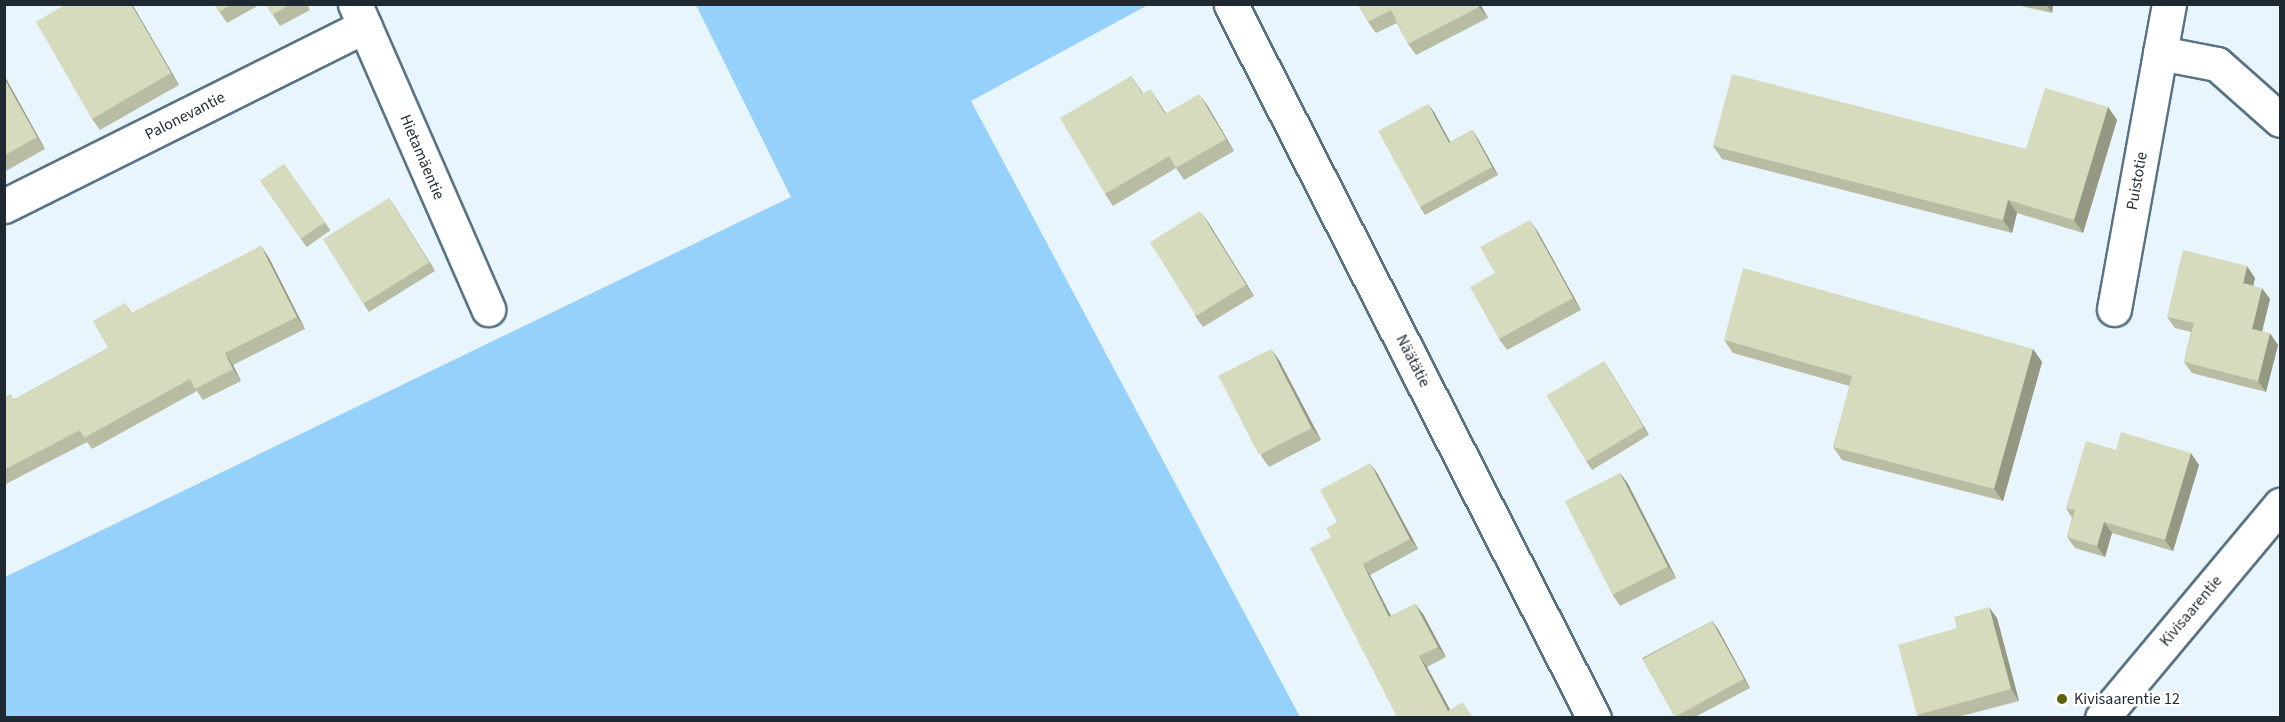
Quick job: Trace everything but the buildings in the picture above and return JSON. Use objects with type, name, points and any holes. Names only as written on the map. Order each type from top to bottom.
[{"type":"street","name":"Puistotie","points":[[2114,309],[2169,4]]},
{"type":"street","name":"Näätätie","points":[[1231,5],[1594,717]]},
{"type":"street","name":"Palonevantie","points":[[4,206],[360,15]]},
{"type":"street","name":"Hietamäentie","points":[[360,15],[488,309]]},
{"type":"street","points":[[2160,54],[2217,64],[2280,120]]},
{"type":"street","name":"Kivisaarentie","points":[[2102,717],[2280,505]]},
{"type":"shaded area","points":[[696,5],[1148,5],[971,101],[1300,717],[5,717],[5,577],[791,197]]},
{"type":"place","name":"Kivisaarentie 12","points":[[2062,699]]}]
